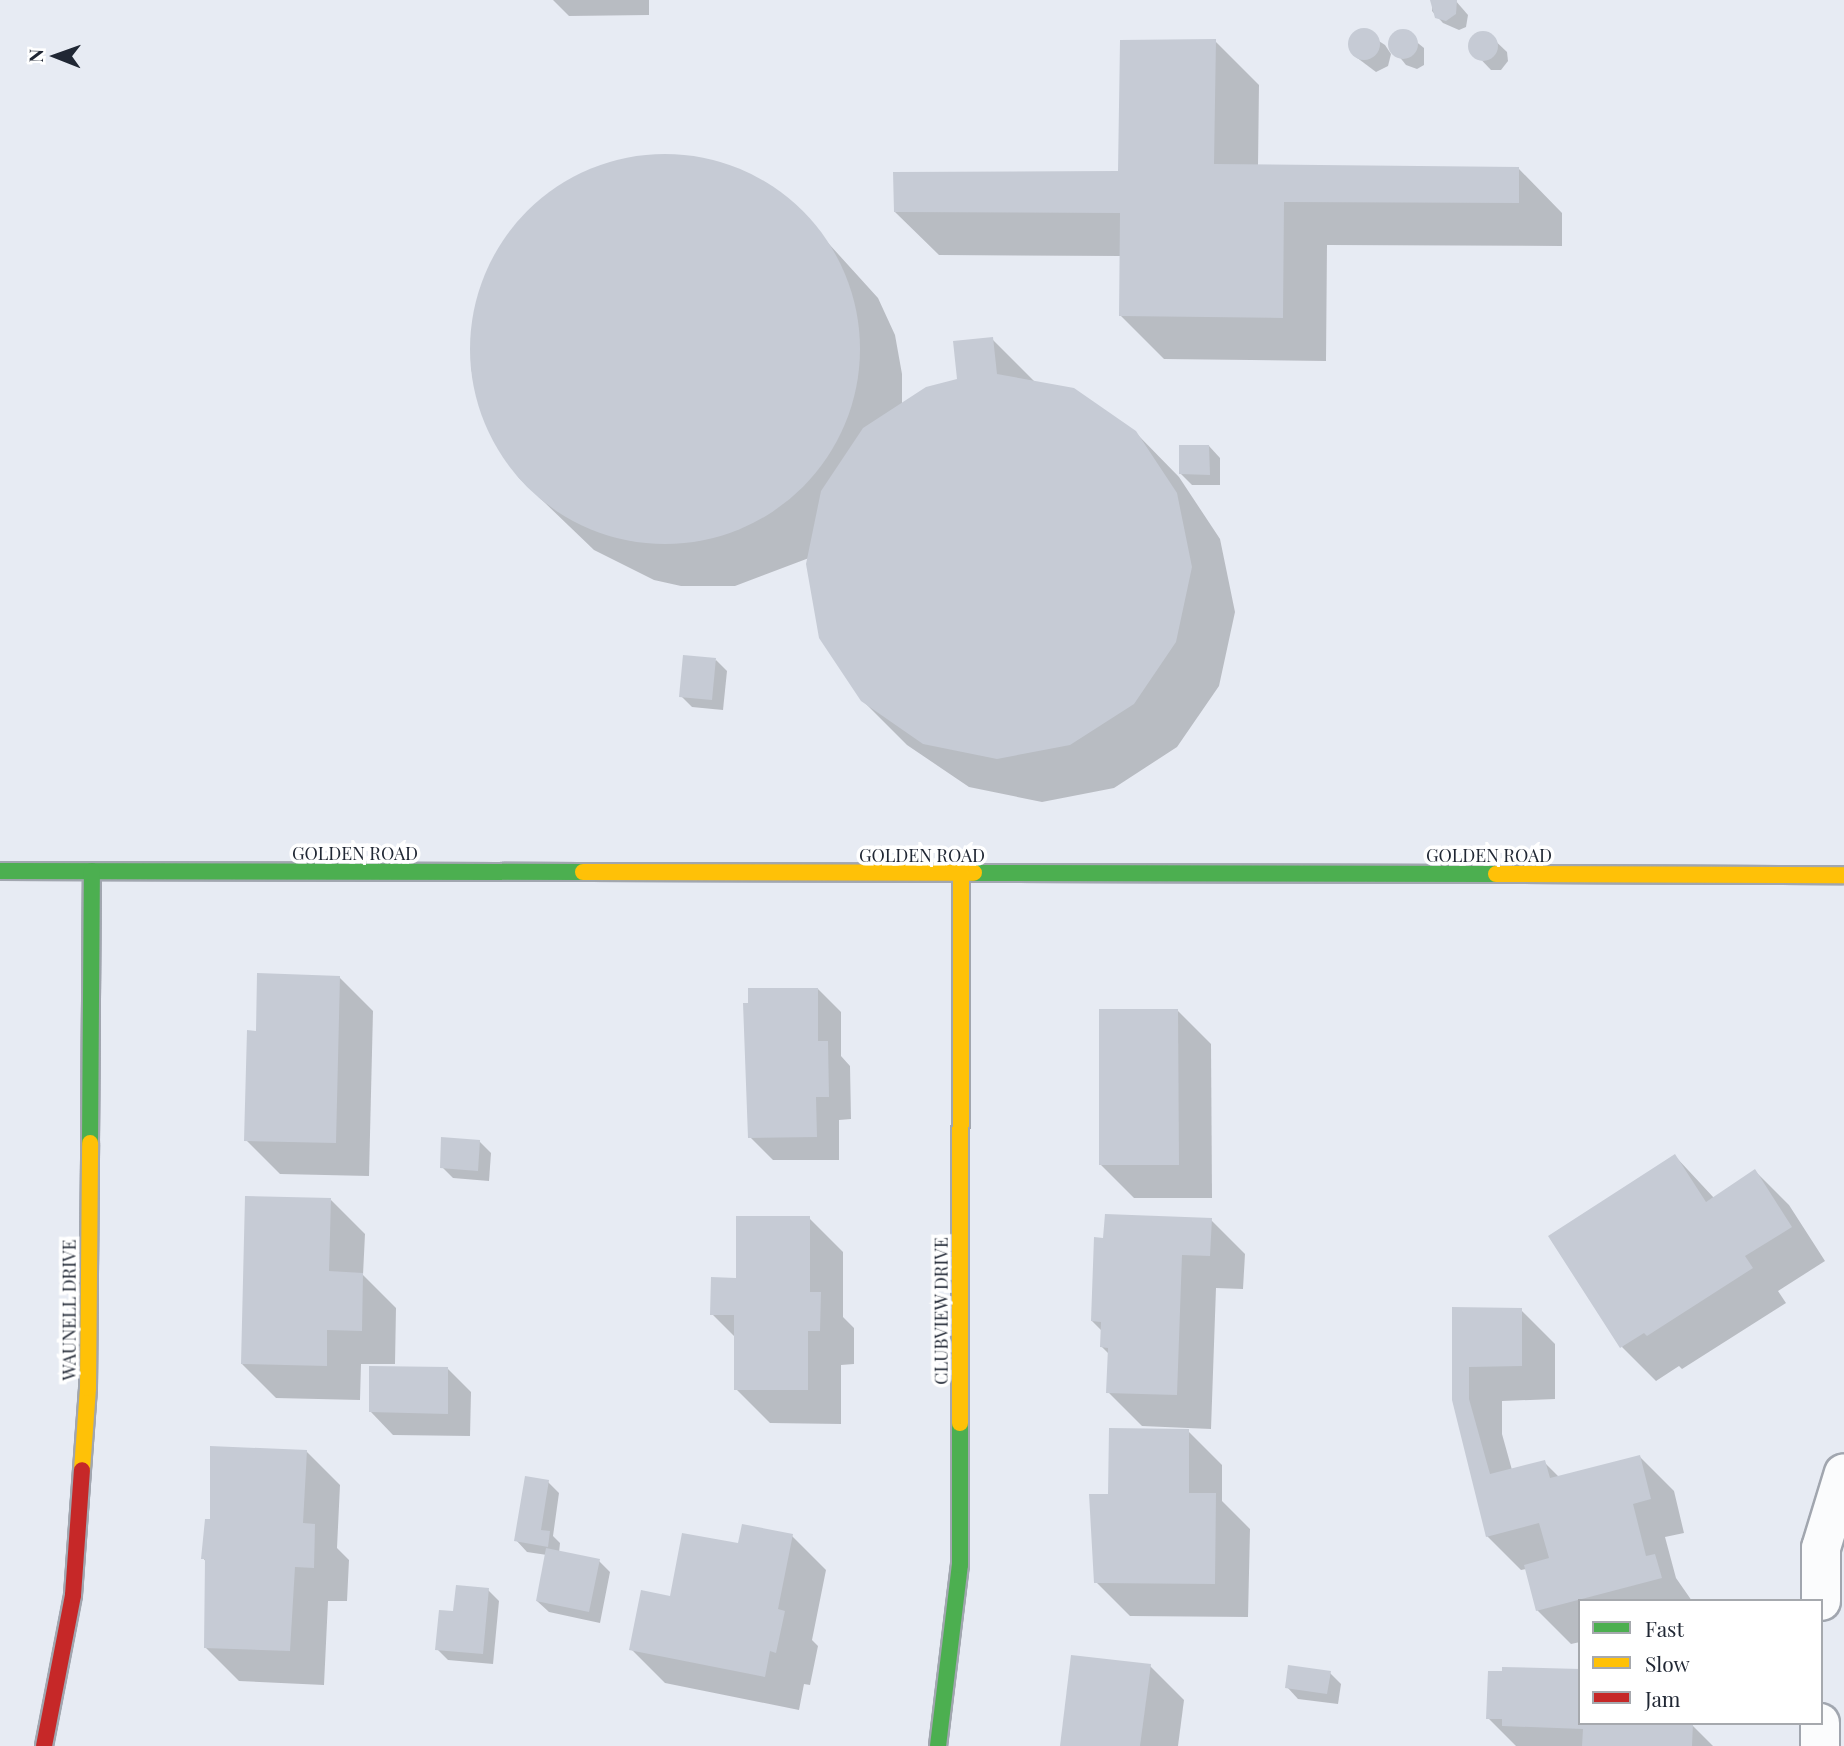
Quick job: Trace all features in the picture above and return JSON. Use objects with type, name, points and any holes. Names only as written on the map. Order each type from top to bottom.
[{"type":"street","name":"GOLDEN ROAD","points":[[0,870],[1844,875]]},
{"type":"street","name":"WAUNELL DRIVE","points":[[44,1746],[73,1595],[88,1388],[92,871]]},
{"type":"street","name":"CLUBVIEW DRIVE","points":[[938,1746],[960,1565],[961,874]]},
{"type":"street","points":[[1821,1599],[1821,1548],[1844,1473]]},
{"type":"street","points":[[1820,1725],[1820,1746]]},
{"type":"building","points":[[1430,0],[1457,0],[1456,14],[1446,21],[1435,18]]},
{"type":"building","points":[[1364,28],[1376,32],[1380,44],[1376,56],[1364,60],[1352,56],[1348,44],[1352,32]]},
{"type":"building","points":[[1403,29],[1413,34],[1418,44],[1413,54],[1403,59],[1393,54],[1388,44],[1393,34]]},
{"type":"building","points":[[1483,31],[1493,36],[1498,46],[1493,56],[1483,61],[1473,56],[1468,46],[1473,36]]},
{"type":"building","points":[[1216,39],[1214,164],[1519,167],[1519,203],[1284,202],[1283,318],[1119,316],[1120,213],[894,212],[893,172],[1118,171],[1120,40]]},
{"type":"building","points":[[646,154],[684,154],[740,168],[774,186],[816,225],[828,240],[846,274],[857,311],[860,349],[857,387],[846,424],[828,458],[789,500],[774,512],[722,536],[684,544],[646,544],[590,530],[556,512],[514,473],[502,458],[478,406],[470,368],[470,330],[484,274],[502,240],[541,198],[556,186],[608,162]]},
{"type":"building","points":[[993,337],[997,374],[1074,388],[1136,431],[1177,493],[1192,567],[1176,642],[1134,704],[1070,745],[997,759],[923,744],[861,701],[819,638],[806,564],[821,491],[863,428],[926,387],[957,379],[953,341]]},
{"type":"building","points":[[1179,445],[1209,445],[1210,475],[1179,474]]},
{"type":"building","points":[[683,655],[716,658],[712,700],[679,697]]},
{"type":"building","points":[[257,973],[340,976],[336,1143],[244,1141],[247,1030],[256,1031]]},
{"type":"building","points":[[748,988],[818,988],[818,1041],[828,1041],[829,1097],[816,1097],[817,1137],[748,1138],[743,1003],[748,1003]]},
{"type":"building","points":[[1099,1009],[1178,1009],[1179,1165],[1099,1165]]},
{"type":"building","points":[[441,1137],[480,1140],[478,1171],[440,1168]]},
{"type":"building","points":[[1675,1154],[1706,1202],[1755,1169],[1792,1227],[1745,1256],[1753,1268],[1647,1336],[1644,1333],[1620,1348],[1548,1236]]},
{"type":"building","points":[[245,1196],[331,1198],[329,1271],[363,1273],[362,1331],[327,1330],[327,1366],[241,1364]]},
{"type":"building","points":[[1105,1214],[1212,1218],[1210,1256],[1182,1255],[1177,1395],[1106,1393],[1108,1348],[1100,1347],[1101,1322],[1091,1321],[1094,1237],[1103,1238]]},
{"type":"building","points":[[736,1216],[810,1216],[810,1292],[821,1292],[820,1331],[808,1331],[808,1390],[734,1390],[734,1315],[710,1315],[711,1277],[736,1278]]},
{"type":"building","points":[[1452,1307],[1522,1308],[1522,1366],[1469,1367],[1469,1399],[1490,1474],[1545,1460],[1550,1478],[1640,1455],[1651,1499],[1633,1504],[1646,1556],[1655,1554],[1662,1578],[1536,1611],[1524,1565],[1549,1558],[1539,1523],[1486,1537],[1452,1400]]},
{"type":"building","points":[[369,1366],[448,1367],[448,1414],[369,1412]]},
{"type":"building","points":[[1109,1428],[1189,1429],[1189,1493],[1216,1493],[1215,1584],[1094,1583],[1089,1494],[1108,1494]]},
{"type":"building","points":[[210,1446],[307,1450],[303,1523],[315,1524],[314,1568],[295,1567],[290,1651],[204,1648],[205,1559],[201,1559],[205,1519],[210,1519]]},
{"type":"building","points":[[525,1476],[549,1480],[541,1530],[550,1531],[548,1547],[514,1541]]},
{"type":"building","points":[[742,1524],[793,1534],[778,1609],[785,1611],[776,1653],[770,1651],[765,1677],[629,1650],[641,1590],[670,1596],[682,1533],[738,1543]]},
{"type":"building","points":[[546,1548],[600,1559],[589,1612],[536,1601]]},
{"type":"building","points":[[456,1585],[489,1588],[483,1654],[435,1650],[439,1610],[453,1611]]},
{"type":"building","points":[[1071,1655],[1151,1664],[1140,1746],[1060,1746]]},
{"type":"building","points":[[1288,1665],[1331,1671],[1327,1694],[1285,1688]]},
{"type":"building","points":[[1502,1667],[1578,1669],[1578,1725],[1693,1725],[1692,1746],[1582,1746],[1583,1729],[1502,1726],[1502,1719],[1486,1719],[1488,1671],[1502,1671]]},
{"type":"traffic: fast","points":[[0,871],[583,872]]},
{"type":"traffic: fast","points":[[90,1143],[92,871]]},
{"type":"traffic: fast","points":[[974,873],[1496,874]]},
{"type":"traffic: fast","points":[[938,1746],[960,1565],[960,1423]]},
{"type":"traffic: slow","points":[[583,872],[974,873]]},
{"type":"traffic: slow","points":[[960,1423],[961,874]]},
{"type":"traffic: slow","points":[[1496,874],[1844,875]]},
{"type":"traffic: slow","points":[[82,1470],[88,1388],[90,1143]]},
{"type":"traffic: jam","points":[[44,1746],[73,1595],[82,1470]]}]
